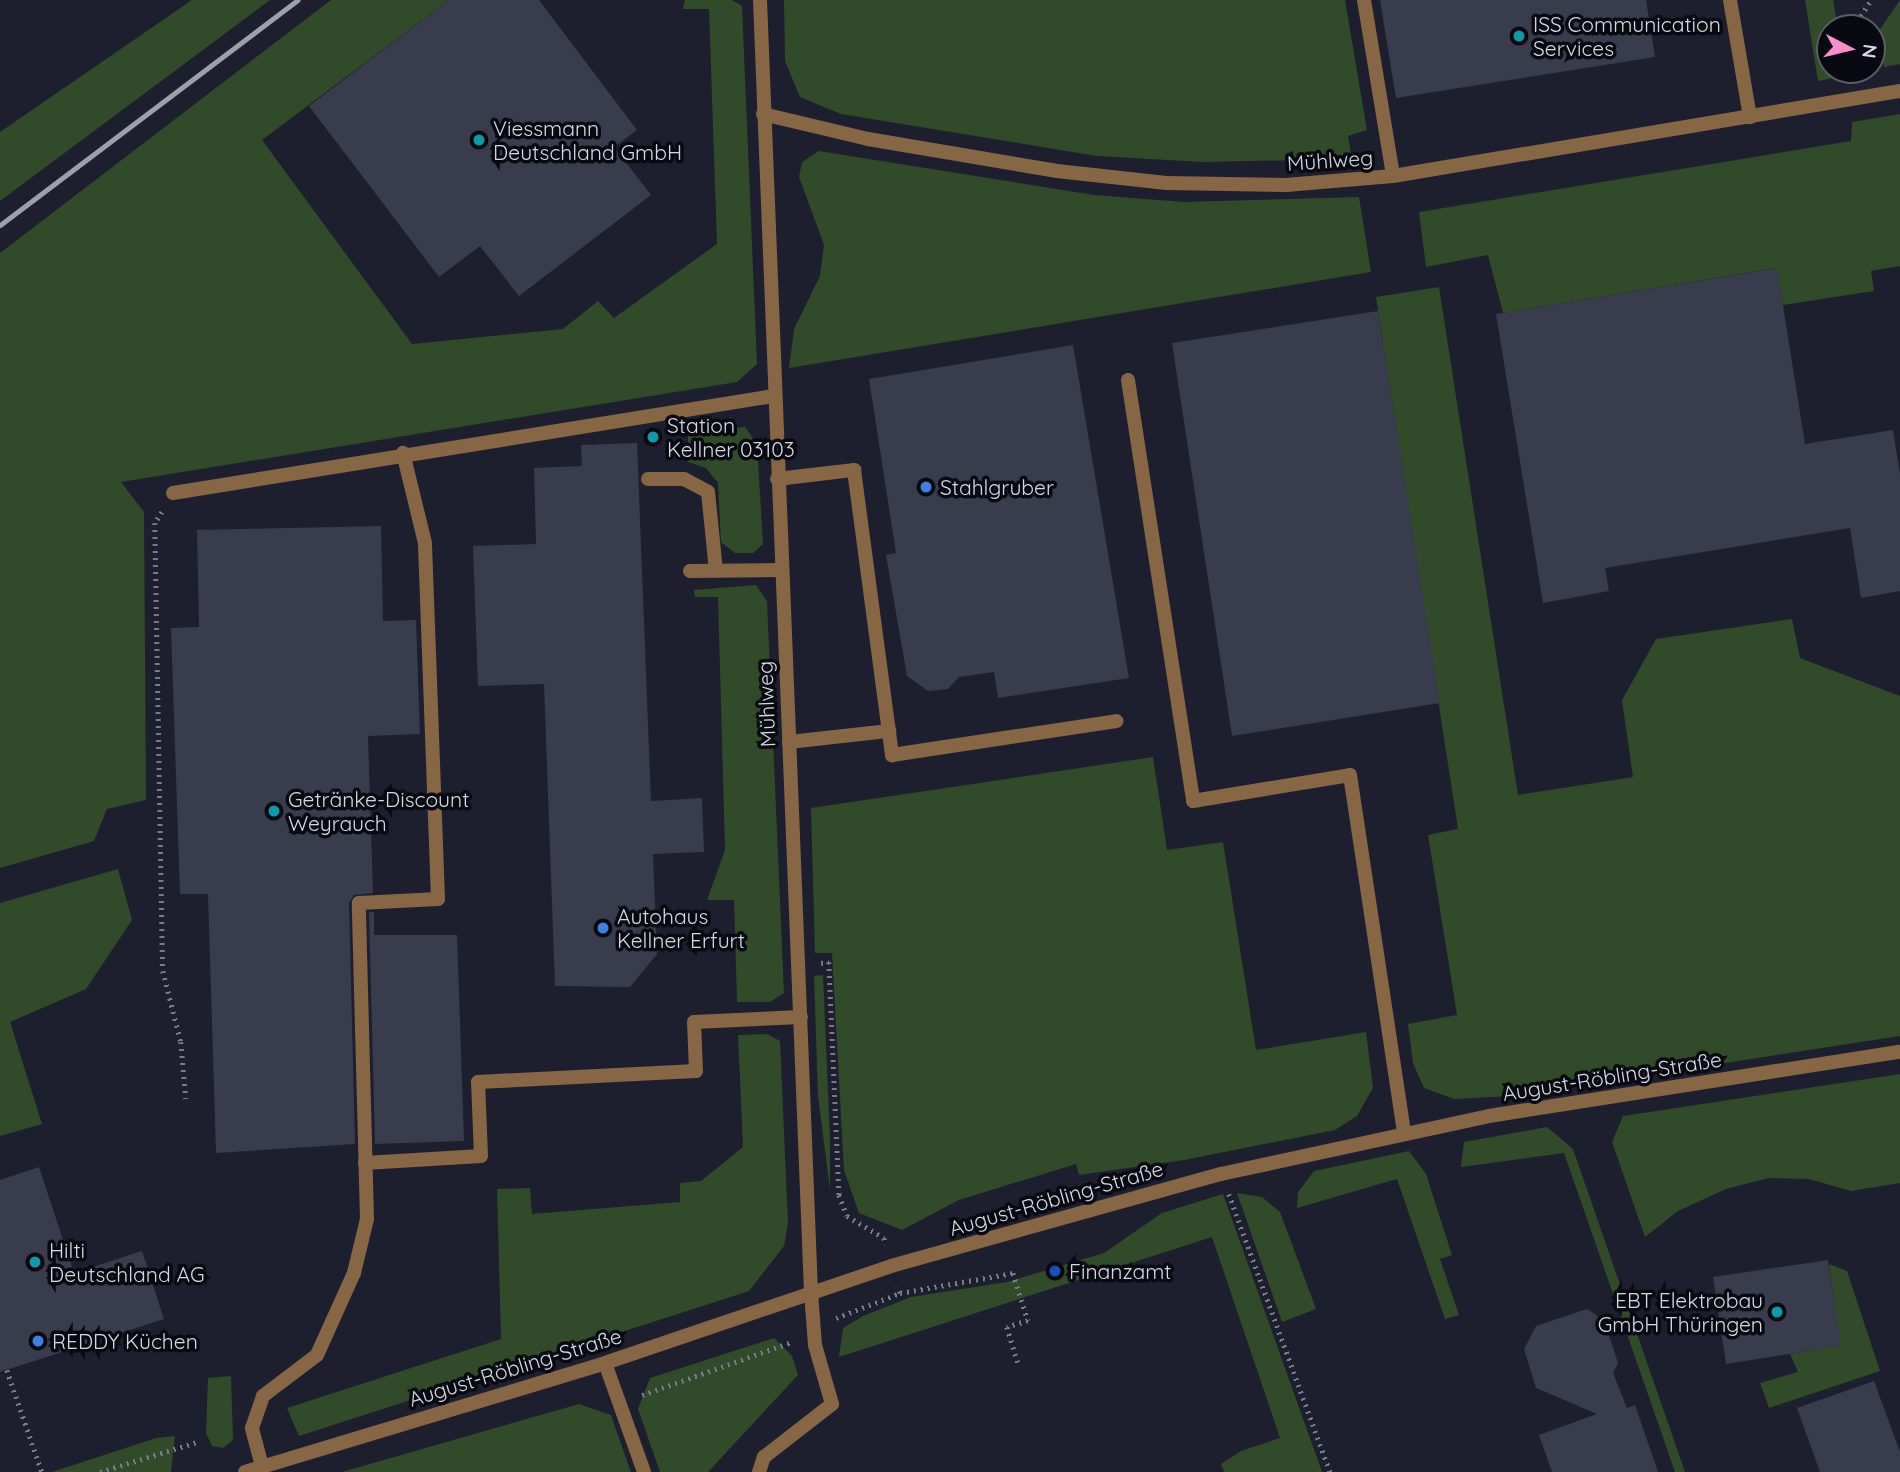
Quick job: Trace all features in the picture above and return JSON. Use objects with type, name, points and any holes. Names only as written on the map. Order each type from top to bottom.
[{"type":"street","name":"Mühlweg","points":[[759,1472],[764,1457],[832,1404],[815,1345],[811,1293],[773,396],[760,0]]},
{"type":"street","points":[[1364,0],[1393,176]]},
{"type":"street","points":[[1730,0],[1749,117]]},
{"type":"street","name":"Mühlweg","points":[[763,114],[909,146],[1166,183],[1286,185],[1393,176],[1900,92]]},
{"type":"street","points":[[1128,380],[1193,801],[1350,775],[1404,1134]]},
{"type":"street","points":[[173,493],[403,453],[773,396]]},
{"type":"street","points":[[262,1466],[252,1428],[263,1396],[317,1355],[354,1273],[367,1219],[359,903],[438,899],[425,542],[403,453]]},
{"type":"street","points":[[777,479],[854,470],[892,755],[1116,721]]},
{"type":"street","points":[[648,479],[684,479],[708,492],[716,571]]},
{"type":"street","points":[[690,571],[782,570]]},
{"type":"street","points":[[789,742],[889,731]]},
{"type":"street","points":[[365,1163],[481,1156],[478,1082],[696,1071],[694,1023],[801,1017]]},
{"type":"street","name":"August-Röbling-Straße","points":[[245,1472],[605,1363],[811,1293],[1221,1174],[1404,1134],[1900,1052]]},
{"type":"street","points":[[605,1363],[644,1472]]},
{"type":"path","points":[[173,493],[155,523],[163,971],[181,1042],[186,1100]]},
{"type":"path","points":[[1221,1174],[1330,1472]]},
{"type":"path","points":[[900,1293],[1013,1273],[1028,1321],[1007,1327],[1018,1364]]},
{"type":"path","points":[[7,1370],[42,1472]]},
{"type":"path","points":[[100,1472],[197,1442]]},
{"type":"green space","points":[[192,0],[270,0],[0,201],[0,132]]},
{"type":"green space","points":[[331,0],[449,0],[262,140],[412,344],[563,329],[598,301],[614,318],[717,244],[709,9],[683,9],[685,0],[732,0],[742,6],[757,364],[737,382],[121,482],[144,512],[146,800],[107,809],[94,841],[0,868],[0,253]]},
{"type":"green space","points":[[784,0],[1345,0],[1367,130],[1348,136],[1352,159],[1202,162],[1097,156],[841,114],[800,97],[785,61]]},
{"type":"green space","points":[[1805,0],[1833,0],[1836,14],[1816,14],[1816,69]]},
{"type":"green space","points":[[1900,0],[1900,64],[1886,67],[1886,20]]},
{"type":"green space","points":[[1900,114],[1900,266],[1871,271],[1874,291],[1783,305],[1776,268],[1503,313],[1488,255],[1426,267],[1419,212],[1851,141],[1852,122]]},
{"type":"green space","points":[[819,151],[1094,195],[1184,202],[1359,197],[1371,272],[789,368],[794,329],[820,276],[824,245],[799,177],[802,162]]},
{"type":"green space","points":[[1439,287],[1518,795],[1633,777],[1622,700],[1656,639],[1792,619],[1800,658],[1900,696],[1900,1036],[1512,1096],[1454,1099],[1424,1088],[1413,1063],[1408,1024],[1457,1015],[1428,835],[1458,829],[1376,297]]},
{"type":"green space","points":[[745,427],[757,444],[763,544],[753,553],[735,553],[721,542],[718,483],[706,468],[688,462],[688,432]]},
{"type":"green space","points":[[756,585],[767,601],[784,993],[770,1002],[737,1002],[734,900],[707,900],[725,850],[718,597],[695,597],[694,590]]},
{"type":"green space","points":[[1153,757],[1167,850],[1223,842],[1256,1050],[1366,1032],[1373,1088],[1357,1116],[1335,1130],[1184,1160],[1079,1175],[1076,1164],[959,1200],[902,1230],[859,1213],[844,1170],[832,953],[815,953],[811,808]]},
{"type":"green space","points":[[118,869],[132,920],[86,989],[10,1022],[42,1124],[0,1136],[0,903]]},
{"type":"green space","points":[[823,975],[830,1190],[818,1096],[814,976]]},
{"type":"green space","points":[[767,1034],[780,1041],[788,1223],[784,1246],[749,1291],[299,1436],[287,1408],[501,1339],[497,1189],[530,1188],[532,1214],[680,1202],[680,1183],[701,1181],[743,1147],[738,1035]]},
{"type":"green space","points":[[1900,1074],[1900,1183],[1851,1191],[1809,1179],[1769,1178],[1726,1189],[1678,1211],[1645,1237],[1612,1142],[1623,1116]]},
{"type":"green space","points":[[1547,1127],[1573,1149],[1685,1472],[1675,1472],[1564,1153],[1461,1167],[1464,1142]]},
{"type":"green space","points":[[1409,1151],[1426,1174],[1452,1255],[1440,1259],[1459,1315],[1445,1319],[1397,1179],[1297,1208],[1298,1192],[1314,1171]]},
{"type":"green space","points":[[1237,1193],[1262,1197],[1280,1212],[1316,1309],[1282,1322]]},
{"type":"green space","points":[[1223,1194],[1322,1472],[1224,1472],[1221,1464],[1241,1451],[1280,1438],[1212,1237],[839,1357],[843,1328],[863,1316],[911,1297],[1007,1282],[1104,1253],[1162,1213]]},
{"type":"green space","points":[[1829,1264],[1847,1271],[1880,1371],[1769,1408],[1760,1383],[1798,1372],[1790,1354],[1840,1346]]},
{"type":"green space","points":[[774,1338],[792,1356],[798,1375],[708,1472],[660,1472],[638,1409],[650,1378]]},
{"type":"green space","points":[[231,1376],[233,1440],[223,1448],[212,1446],[206,1433],[208,1378]]},
{"type":"green space","points":[[579,1404],[611,1415],[631,1472],[342,1472]]},
{"type":"green space","points":[[175,1436],[171,1472],[52,1472],[156,1438]]},
{"type":"building","name":"Viessmann Deutschland GmbH","points":[[449,0],[539,0],[637,130],[614,147],[651,195],[519,296],[480,246],[439,277],[309,106]]},
{"type":"building","name":"ISS Communication Services","points":[[1380,0],[1646,0],[1655,57],[1396,98]]},
{"type":"building","points":[[1777,268],[1805,444],[1893,430],[1900,475],[1900,591],[1861,598],[1850,528],[1605,568],[1609,591],[1543,603],[1496,314]]},
{"type":"building","points":[[1378,311],[1440,703],[1232,736],[1172,343]]},
{"type":"building","points":[[1073,345],[1129,678],[998,698],[994,672],[959,677],[948,689],[928,691],[907,676],[886,555],[896,553],[869,379]]},
{"type":"building","points":[[637,443],[651,801],[702,798],[704,852],[653,854],[657,954],[630,987],[555,986],[544,684],[478,686],[473,546],[536,544],[534,468],[582,466],[581,445]]},
{"type":"building","name":"Getränke-Discount Weyrauch","points":[[381,526],[383,621],[416,620],[420,734],[368,736],[373,893],[354,895],[349,903],[355,1144],[216,1153],[208,894],[180,894],[171,628],[199,627],[197,530]]},
{"type":"building","points":[[369,912],[374,912],[374,935],[457,935],[464,1141],[375,1144]]},
{"type":"building","name":"Hilti Deutschland AG","points":[[39,1167],[74,1273],[142,1251],[164,1319],[0,1372],[0,1180]]},
{"type":"building","name":"EBT Elektrobau GmbH Thüringen","points":[[1828,1260],[1841,1346],[1726,1364],[1713,1277]]},
{"type":"building","points":[[1587,1309],[1604,1320],[1618,1363],[1613,1373],[1627,1408],[1635,1405],[1658,1472],[1552,1472],[1539,1435],[1597,1414],[1536,1388],[1524,1349],[1536,1326]]},
{"type":"building","points":[[1874,1381],[1900,1452],[1900,1472],[1820,1472],[1797,1408]]},
{"type":"railway","points":[[0,225],[298,0]]},
{"type":"place","name":"ISS Communication Services","points":[[1519,36]]},
{"type":"place","name":"Viessmann Deutschland GmbH","points":[[479,140]]},
{"type":"place","name":"Station Kellner 03103","points":[[653,437]]},
{"type":"place","name":"Stahlgruber","points":[[926,487]]},
{"type":"place","name":"Getränke-Discount Weyrauch","points":[[274,811]]},
{"type":"place","name":"Autohaus Kellner Erfurt","points":[[603,928]]},
{"type":"place","name":"Hilti Deutschland AG","points":[[35,1262]]},
{"type":"place","name":"Finanzamt","points":[[1055,1271]]},
{"type":"place","name":"EBT Elektrobau GmbH Thüringen","points":[[1777,1312]]},
{"type":"place","name":"REDDY Küchen","points":[[38,1341]]}]
